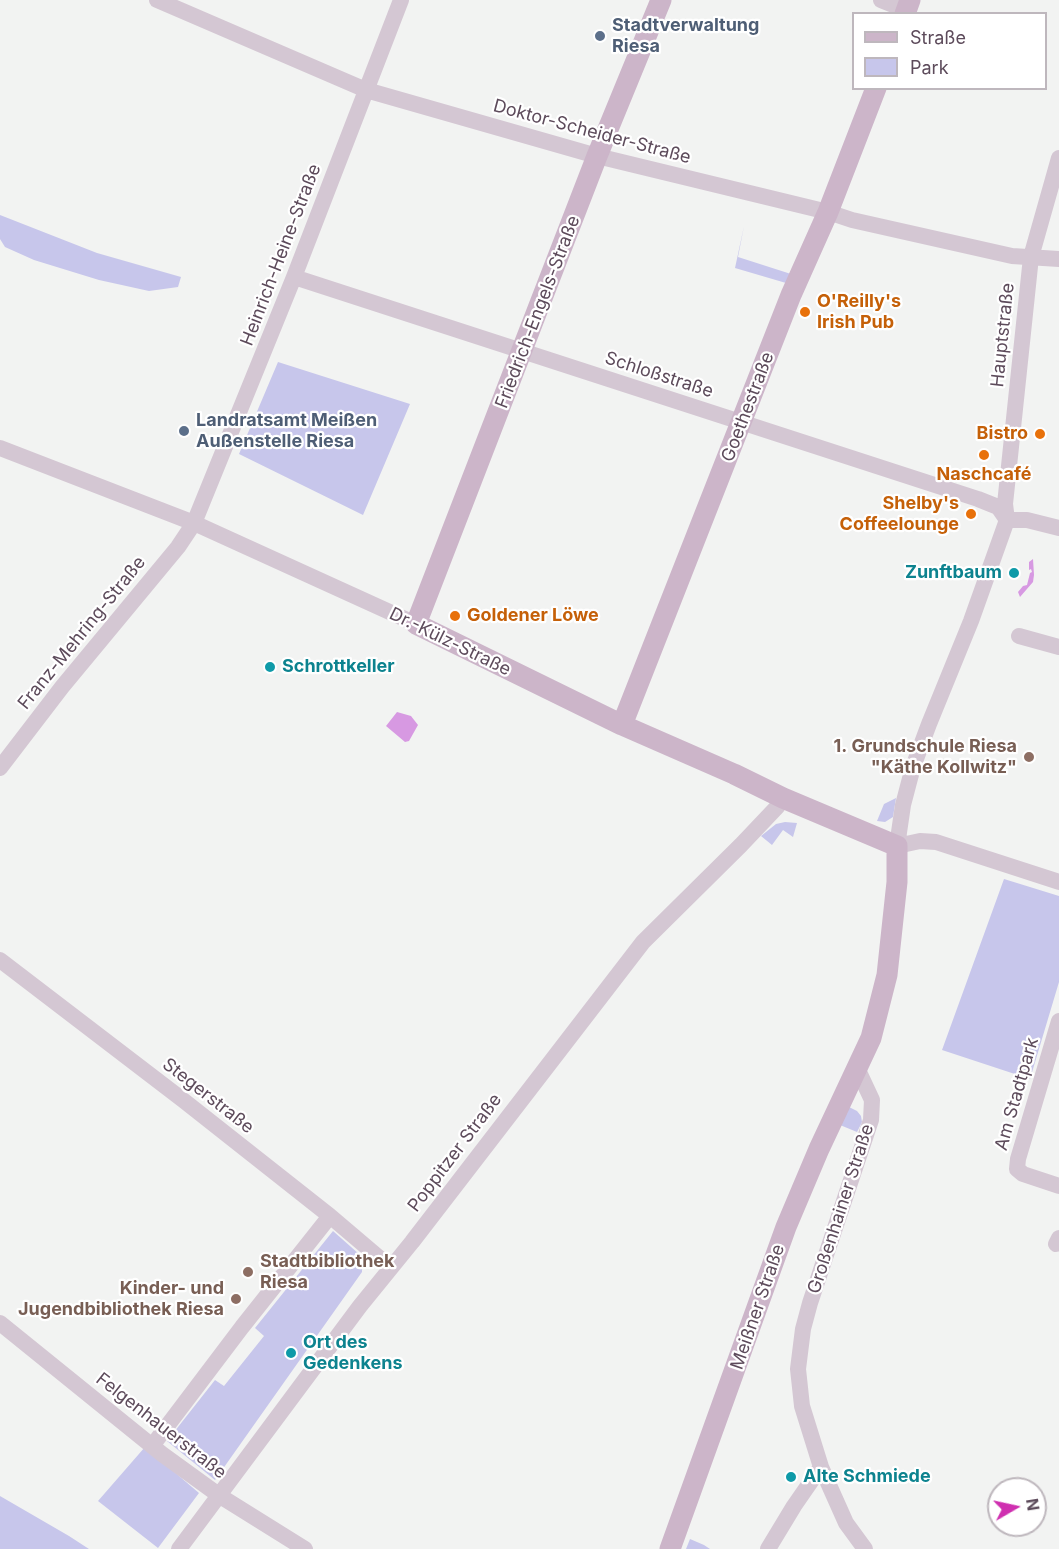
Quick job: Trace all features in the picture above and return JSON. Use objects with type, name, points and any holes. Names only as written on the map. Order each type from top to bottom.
[{"type":"main road","name":"Friedrich-Engels-Straße","points":[[416,624],[597,156],[661,0]]},
{"type":"main road","name":"Goethestraße","points":[[622,725],[875,90]]},
{"type":"main road","name":"Dr.-Külz-Straße","points":[[416,624],[622,725],[783,798],[897,846]]},
{"type":"main road","points":[[858,1070],[872,1038],[887,975],[896,891],[897,846]]},
{"type":"main road","name":"Meißner Straße","points":[[670,1549],[786,1227],[819,1149],[858,1070]]},
{"type":"street","name":"Doktor-Scheider-Straße","points":[[157,0],[366,90],[597,156],[929,238],[1012,256],[1059,259]]},
{"type":"street","name":"Heinrich-Heine-Straße","points":[[194,523],[294,277],[401,0]]},
{"type":"street","points":[[881,0],[907,8]]},
{"type":"street","name":"Hauptstraße","points":[[1007,520],[1005,504],[1031,257],[1055,185],[1059,158]]},
{"type":"street","name":"Schloßstraße","points":[[294,277],[978,499],[998,507],[1007,520]]},
{"type":"street","name":"Dr.-Külz-Straße","points":[[0,448],[194,523],[416,624]]},
{"type":"street","points":[[1059,528],[1027,520],[1007,520],[971,621],[929,723],[914,767],[903,805],[897,846],[920,841],[936,842],[1059,882]]},
{"type":"street","name":"Franz-Mehring-Straße","points":[[0,768],[62,687],[178,547],[194,523]]},
{"type":"street","points":[[1019,636],[1059,647]]},
{"type":"street","name":"Poppitzer Straße","points":[[179,1549],[390,1267],[412,1242],[643,942],[741,845],[783,798]]},
{"type":"street","name":"Stegerstraße","points":[[0,960],[183,1100],[330,1216],[390,1267]]},
{"type":"street","name":"Am Stadtpark","points":[[1059,1021],[1017,1169],[1023,1174],[1059,1186]]},
{"type":"street","name":"Großenhainer Straße","points":[[858,1070],[872,1100],[872,1120],[810,1303],[800,1347],[799,1389],[821,1467],[846,1523],[865,1549]]},
{"type":"street","points":[[152,1446],[330,1216]]},
{"type":"street","name":"Felgenhauerstraße","points":[[0,1323],[152,1446],[220,1496],[305,1549]]},
{"type":"street","points":[[768,1549],[821,1467]]},
{"type":"green space","points":[[0,215],[97,253],[181,277],[178,287],[149,291],[99,280],[34,260],[5,247],[0,239]]},
{"type":"green space","points":[[744,226],[738,257],[791,274],[786,283],[735,268]]},
{"type":"green space","points":[[278,362],[410,404],[363,515],[239,454]]},
{"type":"green space","points":[[896,798],[893,817],[885,822],[877,821],[884,804]]},
{"type":"green space","points":[[797,823],[793,837],[783,830],[772,845],[761,836],[776,824]]},
{"type":"green space","points":[[1004,879],[1059,896],[1059,982],[1030,1079],[942,1050]]},
{"type":"green space","points":[[849,1107],[861,1116],[862,1122],[857,1132],[840,1125]]},
{"type":"green space","points":[[333,1231],[359,1254],[362,1272],[215,1480],[167,1441],[215,1380],[224,1386],[264,1336],[255,1328]]},
{"type":"green space","points":[[145,1447],[199,1493],[158,1548],[98,1501]]},
{"type":"green space","points":[[0,1496],[69,1536],[89,1549],[0,1549]]},
{"type":"green space","points":[[690,1539],[704,1545],[710,1549],[686,1549]]},
{"type":"shaded area","points":[[1033,559],[1033,582],[1020,597],[1018,592],[1027,585],[1032,572],[1031,569],[1029,570],[1029,562]]},
{"type":"shaded area","points":[[397,712],[411,716],[418,725],[409,741],[405,742],[386,726]]},
{"type":"place","name":"Stadtverwaltung Riesa","points":[[600,36]]},
{"type":"place","name":"O'Reilly's Irish Pub","points":[[805,312]]},
{"type":"place","name":"Landratsamt Meißen Außenstelle Riesa","points":[[184,431]]},
{"type":"place","name":"Bistro","points":[[1040,434]]},
{"type":"place","name":"Naschcafé","points":[[984,455]]},
{"type":"place","name":"Shelby's Coffeelounge","points":[[971,514]]},
{"type":"place","name":"Zunftbaum","points":[[1014,573]]},
{"type":"place","name":"Goldener Löwe","points":[[455,616]]},
{"type":"place","name":"Schrottkeller","points":[[270,667]]},
{"type":"place","name":"1. Grundschule Riesa \"Käthe Kollwitz\"","points":[[1029,757]]},
{"type":"place","name":"Stadtbibliothek Riesa","points":[[248,1272]]},
{"type":"place","name":"Kinder- und Jugendbibliothek Riesa","points":[[236,1299]]},
{"type":"place","name":"Ort des Gedenkens","points":[[291,1353]]},
{"type":"place","name":"Alte Schmiede","points":[[791,1477]]}]
